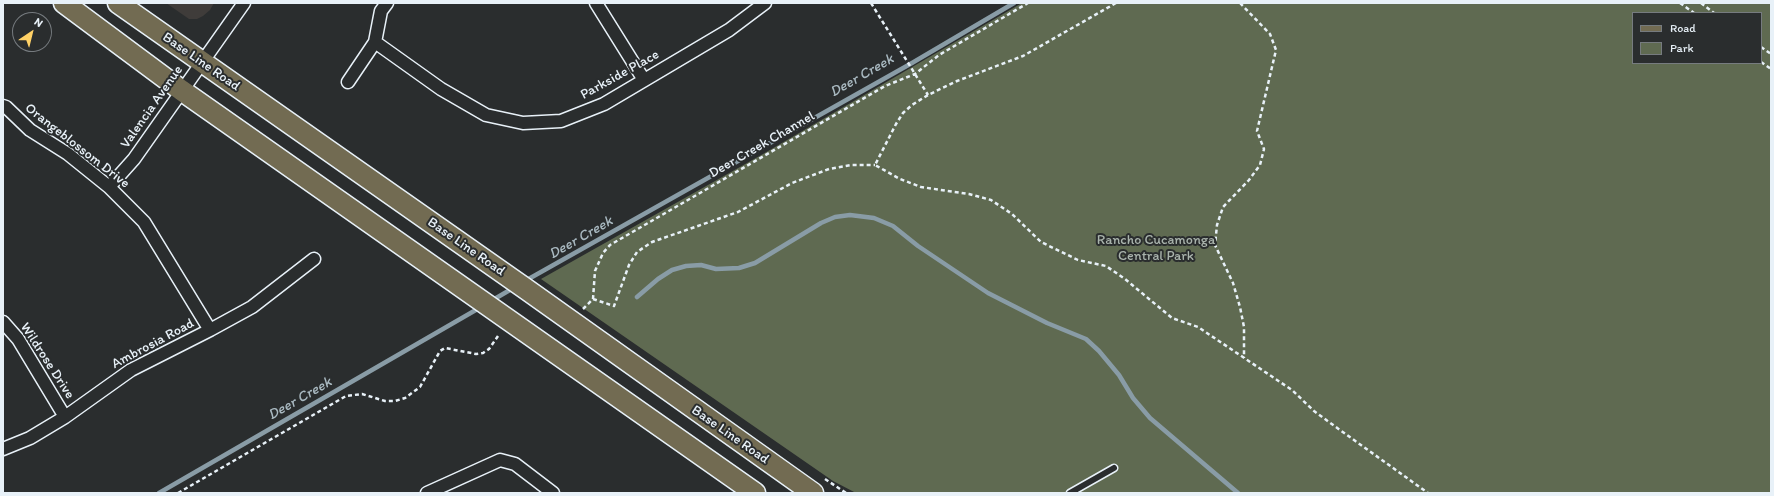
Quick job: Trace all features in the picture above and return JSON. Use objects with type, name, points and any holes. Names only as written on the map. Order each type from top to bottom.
[{"type":"main road","points":[[64,3],[181,90],[755,493]]},
{"type":"main road","name":"Base Line Road","points":[[118,3],[813,493]]},
{"type":"street","name":"Valencia Avenue","points":[[109,187],[134,159],[181,90],[244,3]]},
{"type":"street","points":[[348,82],[376,42],[382,11],[387,3]]},
{"type":"street","points":[[596,3],[644,80]]},
{"type":"street","name":"Parkside Place","points":[[376,42],[441,89],[486,115],[523,123],[562,121],[604,104],[729,30],[765,3]]},
{"type":"street","name":"Orangeblossom Drive","points":[[3,106],[6,107],[30,130],[68,154],[109,187],[144,222],[210,330]]},
{"type":"street","name":"Ambrosia Road","points":[[3,449],[30,438],[65,417],[131,370],[252,307],[314,259]]},
{"type":"street","name":"Wildrose Drive","points":[[3,322],[18,339],[65,417]]},
{"type":"street","points":[[427,493],[500,460],[515,464],[554,493]]},
{"type":"lane","points":[[1070,493],[1114,468]]},
{"type":"path","points":[[872,3],[928,95]]},
{"type":"path","name":"Deer Creek Channel","points":[[593,299],[595,271],[602,253],[610,245],[885,86],[915,74],[939,55],[1028,3]]},
{"type":"path","points":[[875,166],[903,113],[928,95],[957,81],[1023,56],[1116,3]]},
{"type":"path","points":[[1240,3],[1270,34],[1276,50],[1258,131],[1264,149],[1260,165],[1223,207],[1217,225],[1215,245],[1233,283],[1244,328],[1244,358]]},
{"type":"path","points":[[1680,3],[1693,12]]},
{"type":"path","points":[[1701,3],[1713,12]]},
{"type":"path","points":[[1762,48],[1771,54]]},
{"type":"path","points":[[1762,63],[1771,69]]},
{"type":"path","points":[[582,310],[593,299],[614,306],[629,266],[636,252],[652,242],[738,212],[792,183],[829,169],[851,165],[875,166],[900,179],[922,187],[969,194],[991,200],[1012,214],[1042,242],[1078,260],[1106,266],[1125,279],[1172,318],[1198,327],[1292,390],[1319,415],[1428,493]]},
{"type":"path","points":[[178,493],[346,396],[362,394],[385,401],[395,401],[405,398],[420,387],[440,351],[445,348],[483,354],[489,349],[498,336]]},
{"type":"shaded area","points":[[166,3],[214,3],[210,10],[203,16],[197,19],[189,19]]},
{"type":"green space","name":"Rancho Cucamonga Central Park","points":[[1022,3],[1771,3],[1771,493],[856,493],[833,481],[541,279],[763,154]]},
{"type":"waterway","name":"Deer Creek","points":[[525,281],[912,63],[1014,3]]},
{"type":"waterway","points":[[637,297],[658,279],[672,270],[686,266],[701,265],[716,269],[739,268],[755,263],[821,223],[835,217],[850,215],[874,218],[893,226],[918,246],[988,293],[1047,323],[1086,339],[1099,351],[1119,375],[1133,398],[1150,418],[1238,493]]},
{"type":"waterway","name":"Deer Creek","points":[[491,301],[515,287]]},
{"type":"waterway","name":"Deer Creek","points":[[159,493],[481,307]]}]
